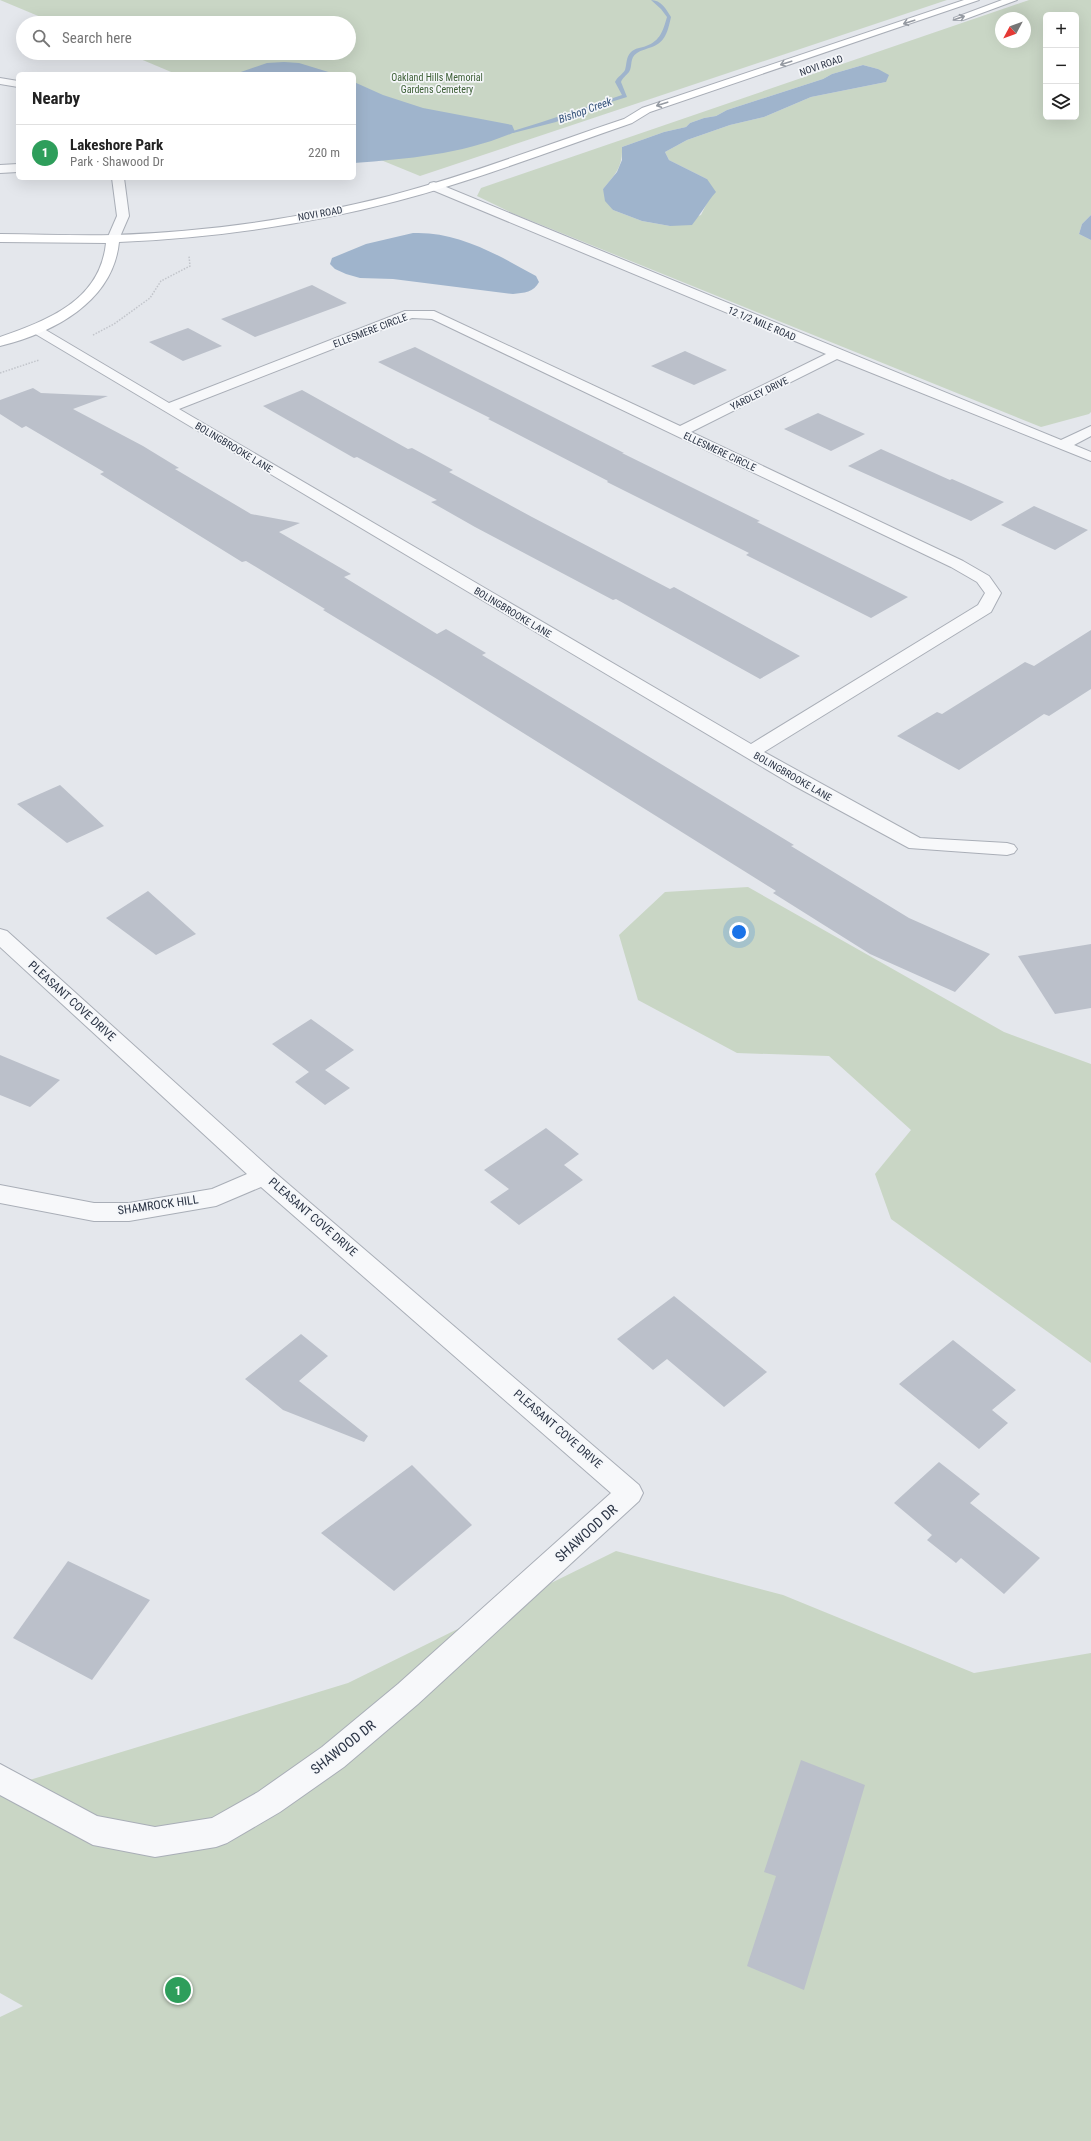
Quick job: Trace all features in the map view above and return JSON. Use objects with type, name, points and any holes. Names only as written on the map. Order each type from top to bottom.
[{"type":"main road","name":"NOVI ROAD","points":[[0,238],[113,239],[252,226],[357,207],[434,186],[628,121],[646,110],[974,0]]},
{"type":"main road","points":[[947,22],[1012,0]]},
{"type":"main road","name":"NOVI ROAD","points":[[628,121],[660,118]]},
{"type":"main road","points":[[0,342],[34,329],[71,311],[88,298],[101,280],[110,261],[113,239]]},
{"type":"street","points":[[0,81],[16,84]]},
{"type":"street","points":[[0,169],[16,168]]},
{"type":"street","points":[[113,239],[123,216],[118,180]]},
{"type":"street","name":"12 1/2 MILE ROAD","points":[[434,186],[1091,458]]},
{"type":"street","name":"ELLESMERE CIRCLE","points":[[168,408],[410,314],[434,315],[957,564],[983,580],[993,593],[985,608],[751,752]]},
{"type":"street","name":"BOLINGBROOKE LANE","points":[[34,329],[751,752],[916,844],[1007,849]]},
{"type":"street","name":"YARDLEY DRIVE","points":[[680,432],[837,354]]},
{"type":"street","points":[[1062,445],[1091,430]]},
{"type":"street","name":"PLEASANT COVE DRIVE","points":[[0,936],[264,1176],[630,1493]]},
{"type":"street","name":"SHAMROCK HILL","points":[[0,1194],[94,1212],[129,1212],[216,1197],[264,1176]]},
{"type":"street","name":"SHAWOOD DR","points":[[0,1779],[93,1830],[155,1842],[216,1832],[268,1802],[333,1758],[408,1694],[630,1493]]},
{"type":"path","points":[[0,373],[68,348],[114,324],[150,298],[161,281],[190,266],[188,251]]},
{"type":"green space","name":"Oakland Hills Memorial Gardens Cemetery","points":[[0,0],[947,0],[420,176],[356,150],[356,72],[171,72],[143,60],[356,60],[356,16],[38,16]]},
{"type":"green space","points":[[1029,0],[1091,0],[1091,215],[1082,224],[1079,234],[1091,240],[1091,412],[1089,414],[1041,427],[512,213],[477,196],[481,188]],"holes":[[[863,65],[878,69],[886,82],[811,97],[764,117],[730,125],[687,140],[665,152],[669,160],[707,179],[708,201],[701,215],[670,226],[642,221],[613,210],[603,189],[615,175],[620,165],[622,147],[664,132],[686,127],[690,123],[704,118],[716,116],[727,110]]]},
{"type":"green space","points":[[748,887],[1004,1032],[1091,1064],[1091,1363],[891,1219],[875,1174],[911,1130],[829,1056],[737,1053],[638,1000],[619,935],[665,892]]},
{"type":"green space","points":[[616,1551],[783,1595],[974,1673],[1091,1653],[1091,2141],[0,2141],[0,2017],[23,2006],[0,1993],[0,1789],[348,1683]]},
{"type":"water","points":[[267,63],[299,63],[328,72],[241,72]]},
{"type":"water","points":[[863,65],[878,69],[889,75],[886,82],[811,97],[764,117],[730,125],[687,140],[665,152],[669,160],[707,179],[716,192],[692,225],[670,226],[642,221],[613,210],[605,201],[603,189],[617,172],[622,160],[622,147],[664,132],[686,127],[690,123],[704,118],[716,116],[727,110]]},
{"type":"water","points":[[356,83],[383,95],[423,108],[512,125],[515,132],[476,146],[395,160],[356,163]]},
{"type":"water","points":[[1091,215],[1091,240],[1079,234],[1082,224]]},
{"type":"water","points":[[413,233],[430,233],[462,240],[507,260],[536,276],[539,282],[531,290],[513,294],[393,279],[360,278],[335,269],[330,264],[332,258],[366,244]]},
{"type":"building","points":[[312,285],[347,303],[255,337],[221,319]]},
{"type":"building","points":[[188,328],[222,346],[183,361],[149,342]]},
{"type":"building","points":[[415,347],[624,453],[622,453],[760,521],[757,522],[908,597],[871,618],[746,555],[749,553],[607,482],[608,481],[488,419],[490,418],[378,362]]},
{"type":"building","points":[[685,351],[727,370],[694,385],[651,366]]},
{"type":"building","points":[[33,388],[41,393],[108,396],[73,409],[143,446],[179,468],[175,469],[251,514],[300,523],[279,532],[351,574],[344,577],[437,634],[446,629],[486,653],[482,655],[794,845],[791,846],[909,918],[990,954],[955,992],[870,954],[773,893],[776,891],[437,679],[323,610],[325,609],[246,561],[242,562],[100,474],[104,472],[26,426],[22,428],[0,414],[0,400]]},
{"type":"building","points":[[302,390],[408,449],[412,448],[453,470],[449,472],[532,517],[670,589],[674,587],[800,656],[760,679],[616,599],[613,600],[475,527],[431,502],[437,500],[357,457],[354,458],[263,406]]},
{"type":"building","points":[[818,413],[865,434],[831,451],[784,429]]},
{"type":"building","points":[[881,449],[1004,502],[971,521],[848,466]]},
{"type":"building","points":[[1034,506],[1088,530],[1055,550],[1001,525]]},
{"type":"building","points":[[1091,630],[1091,689],[1049,716],[1044,714],[959,770],[897,736],[937,712],[942,714],[1025,662],[1034,666]]},
{"type":"building","points":[[60,785],[104,826],[67,843],[17,804]]},
{"type":"building","points":[[148,891],[196,934],[156,955],[106,918]]},
{"type":"building","points":[[1091,944],[1091,1008],[1055,1014],[1018,956]]},
{"type":"building","points":[[311,1019],[354,1050],[325,1070],[350,1088],[325,1105],[295,1082],[309,1072],[272,1044]]},
{"type":"building","points":[[0,1055],[60,1080],[30,1107],[0,1095]]},
{"type":"building","points":[[546,1128],[579,1154],[564,1165],[583,1180],[519,1225],[490,1202],[509,1189],[484,1170]]},
{"type":"building","points":[[674,1296],[767,1372],[724,1407],[667,1359],[653,1370],[617,1339]]},
{"type":"building","points":[[301,1334],[328,1356],[299,1381],[368,1436],[364,1442],[283,1410],[245,1379]]},
{"type":"building","points":[[953,1340],[1016,1390],[992,1410],[1008,1423],[979,1449],[899,1384]]},
{"type":"building","points":[[939,1462],[980,1494],[970,1503],[1040,1558],[1004,1594],[961,1558],[956,1563],[927,1540],[932,1535],[894,1503]]},
{"type":"building","points":[[412,1465],[472,1525],[394,1591],[321,1533]]},
{"type":"building","points":[[68,1561],[150,1600],[92,1680],[13,1638]]},
{"type":"building","points":[[801,1760],[865,1785],[804,1990],[747,1966],[776,1876],[764,1872]]},
{"type":"waterway","name":"Bishop Creek","points":[[515,132],[554,121],[580,110],[625,96],[618,82],[620,77],[627,71],[628,62],[631,56],[634,52],[648,47],[660,40],[666,29],[669,17],[663,8],[653,0]]},
{"type":"place","name":"Lakeshore Park","points":[[178,1990]]}]
